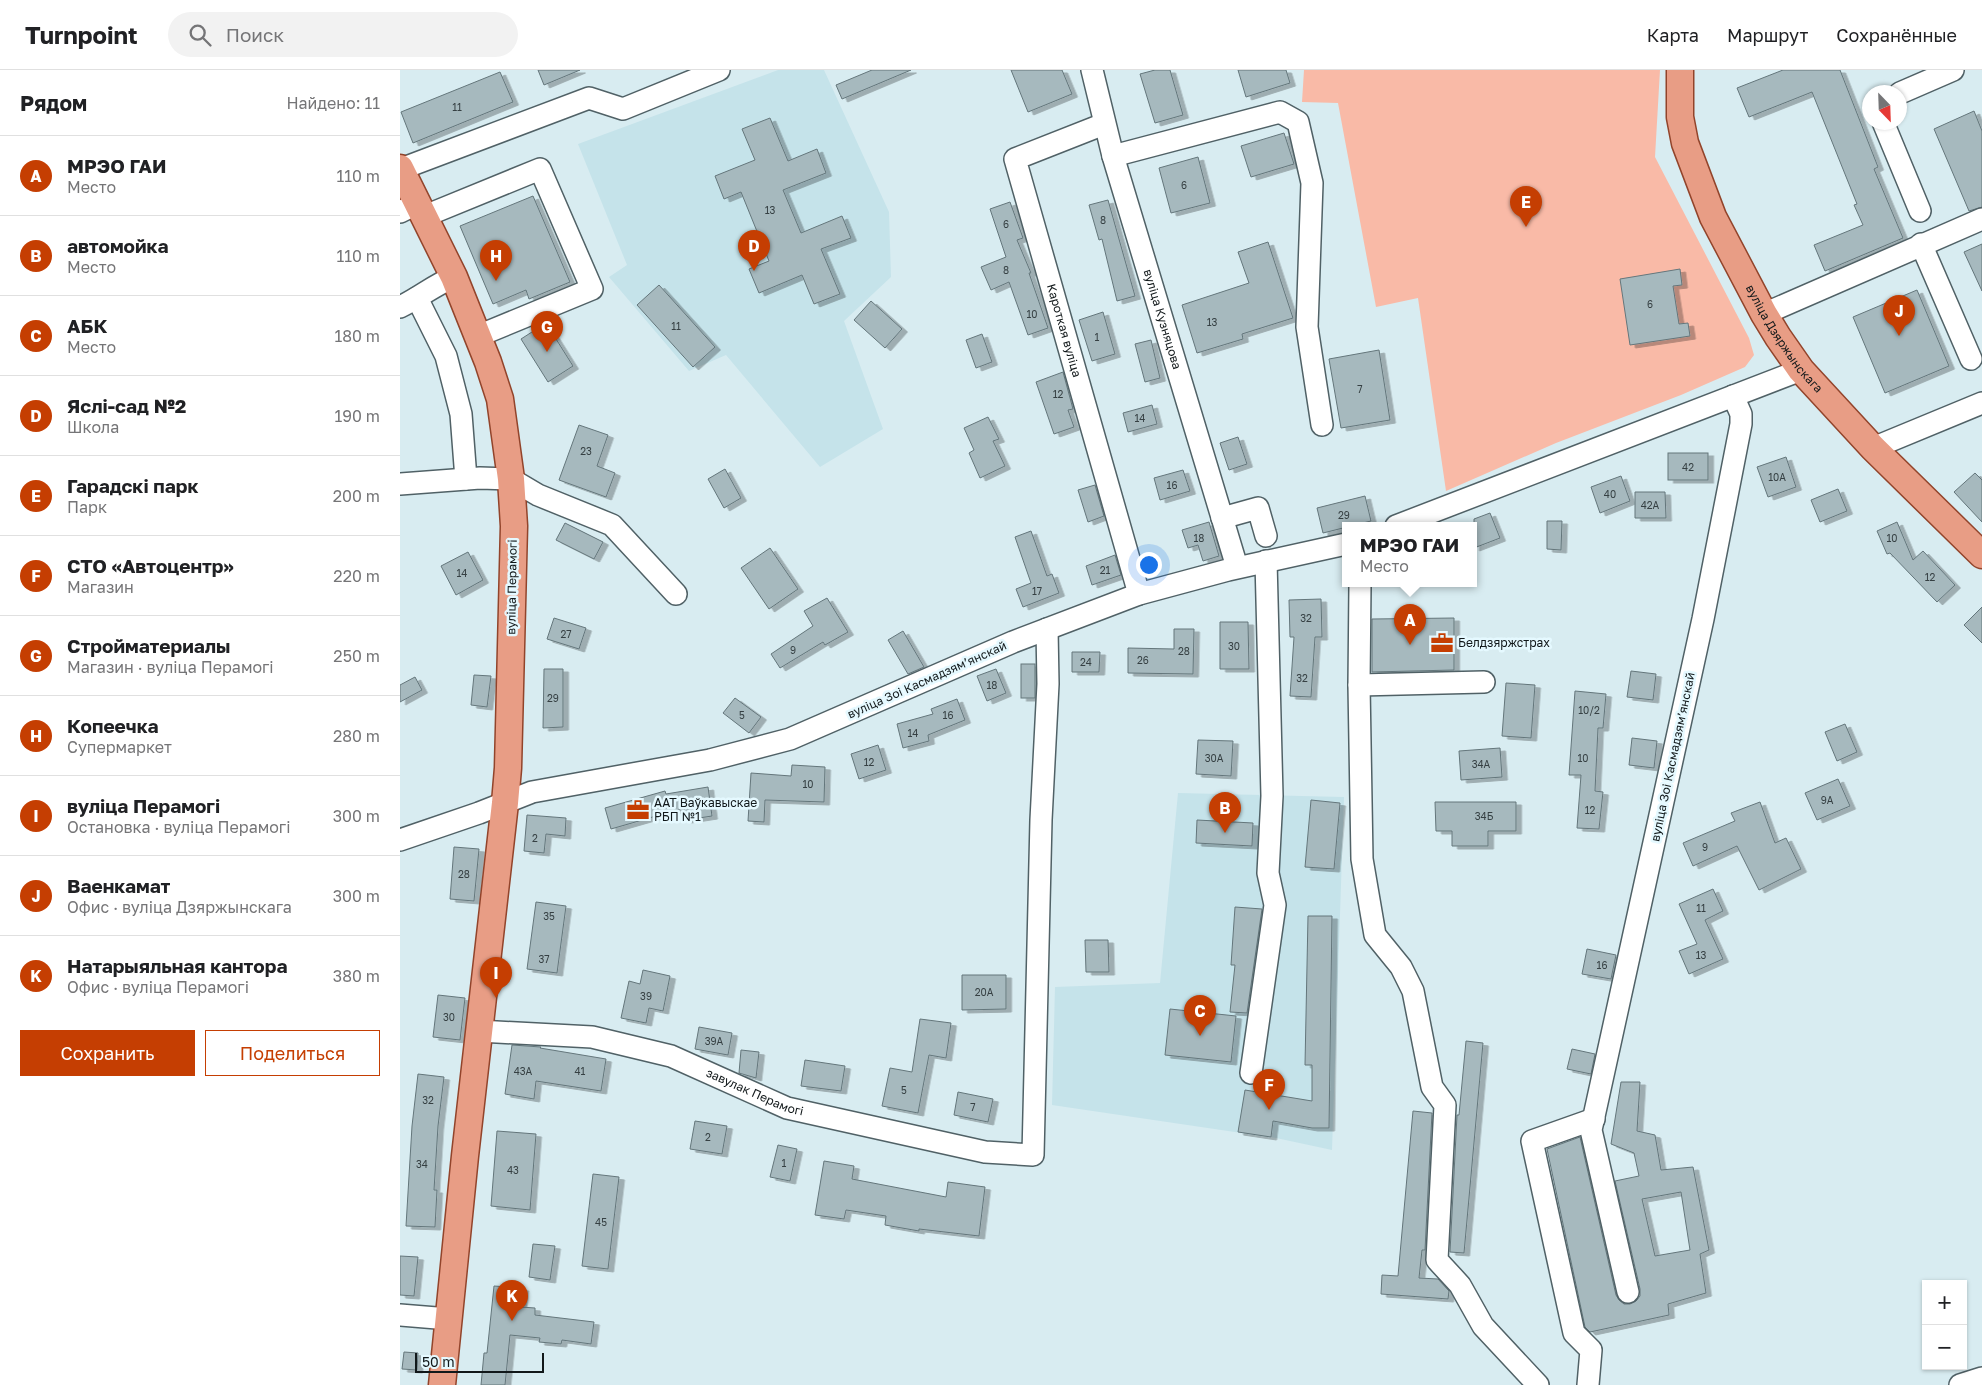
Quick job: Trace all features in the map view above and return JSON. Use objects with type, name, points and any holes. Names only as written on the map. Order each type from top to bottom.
[{"type":"main road","name":"вуліца Дзяржынскага","points":[[1680,70],[1680,117],[1685,143],[1713,217],[1764,314],[1801,370],[1873,448],[1982,554]]},
{"type":"main road","name":"вуліца Перамогі","points":[[400,169],[414,210],[454,277],[478,336],[500,399],[511,479],[514,526],[505,803],[442,1385]]},
{"type":"street","points":[[400,169],[589,98],[623,109],[719,70]]},
{"type":"street","name":"вуліца Кузняцова","points":[[1092,70],[1113,156],[1237,567]]},
{"type":"street","points":[[1907,90],[1954,70]]},
{"type":"street","points":[[1113,156],[1280,112],[1298,122],[1312,183],[1307,327],[1322,425]]},
{"type":"street","name":"Кароткая вуліца","points":[[1104,124],[1015,159],[1140,594]]},
{"type":"street","points":[[1886,130],[1920,211]]},
{"type":"street","points":[[414,210],[540,169],[592,289],[478,336]]},
{"type":"street","points":[[1764,314],[1982,219]]},
{"type":"street","points":[[1921,244],[1972,358]]},
{"type":"street","points":[[454,277],[437,284],[409,303],[446,356],[461,414],[466,479]]},
{"type":"street","points":[[1406,522],[1801,370]]},
{"type":"street","name":"вуліца Зоі Касмадзямʼянскай","points":[[1628,1292],[1591,1130],[1703,619],[1740,424],[1741,414],[1733,396]]},
{"type":"street","points":[[1873,448],[1982,403]]},
{"type":"street","points":[[400,484],[466,479],[511,479],[538,495],[612,525],[676,594]]},
{"type":"street","points":[[1222,518],[1256,500],[1266,536]]},
{"type":"street","name":"вуліца Зоі Касмадзямʼянскай","points":[[400,840],[532,792],[710,760],[790,739],[1013,642],[1140,594],[1237,567],[1342,545]]},
{"type":"street","points":[[1251,1073],[1275,905],[1268,873],[1272,796],[1266,562]]},
{"type":"street","points":[[1360,587],[1359,685],[1362,859],[1376,935],[1401,967],[1413,990],[1432,1087],[1445,1105],[1446,1118],[1437,1260],[1460,1285],[1483,1326],[1538,1385]]},
{"type":"street","name":"завулак Перамогі","points":[[479,1031],[592,1037],[671,1056],[786,1108],[985,1152],[1033,1155],[1041,830],[1048,684],[1046,629]]},
{"type":"street","points":[[1359,685],[1484,682]]},
{"type":"street","points":[[1588,1385],[1591,1350],[1574,1333],[1532,1142],[1594,1119]]},
{"type":"street","points":[[400,1315],[449,1319]]},
{"type":"street","points":[[1960,1385],[1982,1378]]},
{"type":"shaded area","points":[[778,70],[824,70],[889,212],[891,277],[844,321],[883,429],[820,467],[726,355],[689,371],[609,277],[627,265],[578,144]]},
{"type":"shaded area","points":[[1304,70],[1660,70],[1655,157],[1749,338],[1754,355],[1745,367],[1681,395],[1556,443],[1446,491],[1418,298],[1376,307],[1338,103],[1302,102]]},
{"type":"shaded area","points":[[1178,793],[1344,797],[1332,1150],[1276,1138],[1052,1105],[1055,987],[1160,983]]},
{"type":"building","points":[[538,70],[580,70],[544,85]]},
{"type":"building","points":[[872,70],[911,70],[842,99],[836,85]]},
{"type":"building","points":[[1011,70],[1062,70],[1072,94],[1028,112]]},
{"type":"building","points":[[1155,70],[1170,70],[1183,115],[1155,123],[1140,74]]},
{"type":"building","points":[[1238,70],[1286,70],[1290,83],[1246,97]]},
{"type":"building","points":[[1783,70],[1840,70],[1878,167],[1874,169],[1903,238],[1825,271],[1814,245],[1863,225],[1854,205],[1857,204],[1812,92],[1749,117],[1737,88]]},
{"type":"building","points":[[500,72],[513,102],[413,143],[401,112]]},
{"type":"building","points":[[1974,111],[1982,131],[1982,207],[1969,211],[1934,129]]},
{"type":"building","points":[[770,118],[788,161],[817,149],[826,173],[783,190],[801,233],[842,216],[851,238],[821,249],[840,294],[814,304],[802,275],[759,293],[749,269],[769,261],[741,192],[724,199],[715,176],[755,160],[742,129]]},
{"type":"building","points":[[1284,133],[1294,164],[1251,177],[1241,146]]},
{"type":"building","points":[[1198,157],[1210,203],[1171,213],[1159,168]]},
{"type":"building","points":[[533,196],[570,282],[529,299],[526,290],[493,304],[460,226]]},
{"type":"building","points":[[1108,200],[1135,296],[1117,301],[1102,239],[1099,240],[1089,205]]},
{"type":"building","points":[[1010,202],[1023,238],[1017,240],[1031,273],[1029,273],[1048,328],[1028,335],[1009,282],[991,290],[981,267],[1006,257],[990,209]]},
{"type":"building","points":[[1268,242],[1293,318],[1242,334],[1243,339],[1197,353],[1182,305],[1249,283],[1238,252]]},
{"type":"building","points":[[1982,244],[1982,291],[1964,252]]},
{"type":"building","points":[[1680,269],[1682,285],[1673,286],[1679,324],[1688,323],[1690,336],[1630,345],[1620,279]]},
{"type":"building","points":[[659,285],[715,347],[693,367],[637,305]]},
{"type":"building","points":[[1917,290],[1949,366],[1885,393],[1853,317]]},
{"type":"building","points":[[871,301],[902,329],[885,348],[854,320]]},
{"type":"building","points":[[1103,312],[1115,354],[1092,361],[1079,320]]},
{"type":"building","points":[[546,323],[573,366],[548,382],[521,339]]},
{"type":"building","points":[[982,334],[992,362],[976,368],[966,340]]},
{"type":"building","points":[[1151,340],[1160,378],[1145,382],[1135,344]]},
{"type":"building","points":[[1379,350],[1390,420],[1341,428],[1329,359]]},
{"type":"building","points":[[1063,372],[1073,409],[1068,410],[1074,427],[1054,434],[1036,382]]},
{"type":"building","points":[[1152,405],[1157,424],[1128,432],[1123,413]]},
{"type":"building","points":[[988,417],[999,439],[993,441],[1005,466],[980,478],[969,453],[974,450],[964,428]]},
{"type":"building","points":[[579,425],[608,435],[597,466],[615,473],[606,497],[559,480]]},
{"type":"building","points":[[1238,437],[1247,464],[1229,470],[1220,443]]},
{"type":"building","points":[[1668,453],[1708,453],[1708,480],[1668,480]]},
{"type":"building","points":[[1786,457],[1796,487],[1768,497],[1757,467]]},
{"type":"building","points":[[725,469],[741,498],[724,508],[708,479]]},
{"type":"building","points":[[1183,470],[1190,491],[1160,500],[1154,478]]},
{"type":"building","points":[[1975,473],[1982,480],[1982,522],[1954,492]]},
{"type":"building","points":[[1621,476],[1630,501],[1600,513],[1591,487]]},
{"type":"building","points":[[1095,485],[1104,516],[1088,522],[1078,490]]},
{"type":"building","points":[[1838,489],[1847,511],[1820,522],[1811,500]]},
{"type":"building","points":[[1635,492],[1665,492],[1666,518],[1635,518]]},
{"type":"building","points":[[1365,496],[1371,521],[1342,522],[1342,528],[1323,533],[1317,508]]},
{"type":"building","points":[[1490,513],[1500,538],[1477,547],[1477,522],[1474,522],[1474,519]]},
{"type":"building","points":[[1547,521],[1562,521],[1561,550],[1547,549]]},
{"type":"building","points":[[1209,522],[1219,556],[1203,561],[1198,545],[1188,548],[1182,530]]},
{"type":"building","points":[[1897,522],[1913,560],[1923,551],[1955,585],[1937,602],[1890,553],[1887,554],[1877,531]]},
{"type":"building","points":[[565,523],[603,542],[594,559],[556,540]]},
{"type":"building","points":[[1031,531],[1047,576],[1052,574],[1059,593],[1023,607],[1016,589],[1031,583],[1015,537]]},
{"type":"building","points":[[770,548],[798,589],[769,609],[741,568]]},
{"type":"building","points":[[468,552],[483,580],[456,595],[441,566]]},
{"type":"building","points":[[1115,555],[1121,575],[1092,585],[1086,566]]},
{"type":"building","points":[[827,598],[848,632],[825,645],[823,642],[780,668],[771,654],[813,626],[804,611]]},
{"type":"building","points":[[1321,599],[1322,637],[1315,637],[1311,697],[1290,696],[1294,637],[1290,637],[1289,600]]},
{"type":"building","points":[[1982,607],[1982,643],[1964,625]]},
{"type":"building","points":[[554,618],[586,628],[579,649],[547,639]]},
{"type":"building","points":[[1454,618],[1454,670],[1372,672],[1372,619]]},
{"type":"building","points":[[1220,622],[1248,622],[1249,669],[1220,669]]},
{"type":"building","points":[[1174,629],[1194,629],[1193,674],[1128,673],[1128,648],[1174,649]]},
{"type":"building","points":[[903,631],[924,667],[908,674],[888,640]]},
{"type":"building","points":[[1072,652],[1100,652],[1099,672],[1072,672]]},
{"type":"building","points":[[1021,664],[1035,664],[1035,698],[1021,698]]},
{"type":"building","points":[[544,669],[563,669],[563,727],[543,728]]},
{"type":"building","points":[[996,669],[1006,693],[987,701],[977,676]]},
{"type":"building","points":[[1631,671],[1656,674],[1653,700],[1627,697]]},
{"type":"building","points":[[474,675],[491,676],[487,707],[471,705]]},
{"type":"building","points":[[415,677],[422,690],[400,702],[400,685]]},
{"type":"building","points":[[1506,683],[1535,685],[1531,738],[1502,736]]},
{"type":"building","points":[[1575,691],[1606,694],[1603,728],[1598,728],[1595,791],[1603,792],[1599,829],[1577,828],[1581,775],[1569,775]]},
{"type":"building","points":[[735,698],[761,717],[749,733],[723,713]]},
{"type":"building","points":[[957,699],[965,720],[928,735],[929,741],[903,748],[897,724],[933,714],[931,709]]},
{"type":"building","points":[[1845,724],[1857,752],[1837,761],[1825,732]]},
{"type":"building","points":[[1632,738],[1657,741],[1654,768],[1629,765]]},
{"type":"building","points":[[1198,740],[1233,741],[1231,776],[1196,774]]},
{"type":"building","points":[[878,745],[886,770],[859,779],[851,754]]},
{"type":"building","points":[[1500,748],[1502,777],[1461,780],[1459,751]]},
{"type":"building","points":[[792,765],[825,767],[824,802],[765,800],[764,822],[748,821],[751,773],[791,776]]},
{"type":"building","points":[[1838,779],[1850,806],[1817,820],[1805,793]]},
{"type":"building","points":[[708,787],[712,816],[686,820],[684,808],[611,829],[605,808],[665,791],[666,794]]},
{"type":"building","points":[[1311,800],[1340,803],[1334,869],[1305,867]]},
{"type":"building","points":[[1435,802],[1516,802],[1516,831],[1488,831],[1488,846],[1452,846],[1452,831],[1436,831]]},
{"type":"building","points":[[1760,802],[1775,843],[1786,838],[1801,869],[1759,890],[1737,846],[1693,866],[1683,843],[1735,821],[1731,813]]},
{"type":"building","points":[[527,815],[566,818],[565,836],[546,834],[544,853],[524,851]]},
{"type":"building","points":[[1197,820],[1253,823],[1252,846],[1196,843]]},
{"type":"building","points":[[454,847],[479,849],[474,901],[450,899]]},
{"type":"building","points":[[1713,889],[1723,911],[1705,920],[1723,959],[1689,974],[1679,951],[1697,944],[1679,904]]},
{"type":"building","points":[[536,902],[566,906],[557,973],[527,969]]},
{"type":"building","points":[[1235,907],[1262,909],[1247,1013],[1230,1012],[1235,965],[1231,965]]},
{"type":"building","points":[[1308,916],[1332,916],[1329,1128],[1312,1128],[1273,1121],[1271,1137],[1238,1132],[1245,1090],[1312,1101],[1312,1065],[1305,1065]]},
{"type":"building","points":[[1085,940],[1108,940],[1109,972],[1086,972]]},
{"type":"building","points":[[1587,949],[1616,955],[1611,979],[1582,974]]},
{"type":"building","points":[[643,970],[670,976],[663,1011],[649,1008],[646,1023],[621,1018],[629,981],[640,984]]},
{"type":"building","points":[[962,975],[1006,975],[1006,1009],[962,1010]]},
{"type":"building","points":[[438,995],[465,998],[460,1040],[433,1037]]},
{"type":"building","points":[[1170,1009],[1236,1016],[1231,1062],[1165,1055]]},
{"type":"building","points":[[920,1019],[951,1023],[946,1058],[929,1055],[918,1113],[882,1106],[890,1068],[912,1072]]},
{"type":"building","points":[[699,1027],[732,1033],[728,1055],[695,1049]]},
{"type":"building","points":[[1466,1041],[1483,1043],[1464,1253],[1450,1252],[1457,1115],[1459,1115]]},
{"type":"building","points":[[512,1045],[541,1047],[606,1059],[601,1091],[536,1081],[534,1099],[505,1094]]},
{"type":"building","points":[[1572,1049],[1595,1054],[1591,1074],[1567,1069]]},
{"type":"building","points":[[741,1050],[759,1052],[756,1078],[739,1073]]},
{"type":"building","points":[[805,1060],[845,1066],[841,1091],[801,1086]]},
{"type":"building","points":[[418,1074],[444,1077],[438,1126],[434,1190],[437,1190],[435,1227],[406,1226],[412,1126]]},
{"type":"building","points":[[1621,1082],[1640,1082],[1637,1131],[1655,1135],[1661,1170],[1693,1167],[1709,1250],[1700,1254],[1706,1293],[1668,1304],[1669,1315],[1590,1332],[1585,1327],[1547,1149],[1580,1137],[1616,1295],[1624,1304],[1630,1304],[1640,1296],[1640,1289],[1615,1181],[1639,1176],[1634,1153],[1611,1144]],"holes":[[[1681,1192],[1690,1250],[1655,1256],[1642,1199]]]},
{"type":"building","points":[[958,1092],[993,1099],[988,1122],[954,1115]]},
{"type":"building","points":[[1413,1111],[1432,1113],[1425,1250],[1422,1250],[1419,1278],[1438,1279],[1449,1291],[1448,1299],[1381,1294],[1382,1275],[1398,1276]]},
{"type":"building","points":[[695,1121],[727,1126],[722,1154],[690,1149]]},
{"type":"building","points":[[497,1131],[536,1134],[530,1210],[491,1206]]},
{"type":"building","points":[[778,1145],[797,1149],[790,1181],[770,1177]]},
{"type":"building","points":[[824,1161],[854,1166],[852,1179],[946,1197],[948,1182],[985,1187],[979,1236],[919,1229],[919,1231],[885,1225],[886,1216],[846,1210],[844,1219],[815,1215]]},
{"type":"building","points":[[593,1174],[619,1177],[608,1269],[582,1266]]},
{"type":"building","points":[[533,1244],[555,1246],[550,1280],[529,1277]]},
{"type":"building","points":[[400,1256],[418,1257],[414,1296],[400,1295]]},
{"type":"building","points":[[494,1286],[523,1288],[521,1307],[535,1308],[535,1315],[594,1322],[591,1344],[562,1340],[561,1344],[539,1342],[540,1338],[510,1335],[505,1385],[481,1385],[484,1353],[487,1353]]},
{"type":"building","points":[[404,1352],[418,1353],[417,1370],[402,1369]]},
{"type":"place","name":"Гарадскі парк","points":[[1526,227]]},
{"type":"place","name":"Яслі-сад №2","points":[[754,271]]},
{"type":"place","name":"Копеечка","points":[[496,281]]},
{"type":"place","name":"Ваенкамат","points":[[1899,336]]},
{"type":"place","name":"Стройматериалы","points":[[547,352]]},
{"type":"place","name":"Белдзяржстрах","points":[[1442,643]]},
{"type":"place","name":"МРЭО ГАИ","points":[[1410,645]]},
{"type":"place","name":"ААТ Ваўкавыскае РБП №1","points":[[638,810]]},
{"type":"place","name":"автомойка","points":[[1225,833]]},
{"type":"place","name":"вуліца Перамогі","points":[[496,998]]},
{"type":"place","name":"АБК","points":[[1200,1036]]},
{"type":"place","name":"СТО «Автоцентр»","points":[[1269,1110]]},
{"type":"place","name":"Натарыяльная кантора","points":[[512,1321]]}]
